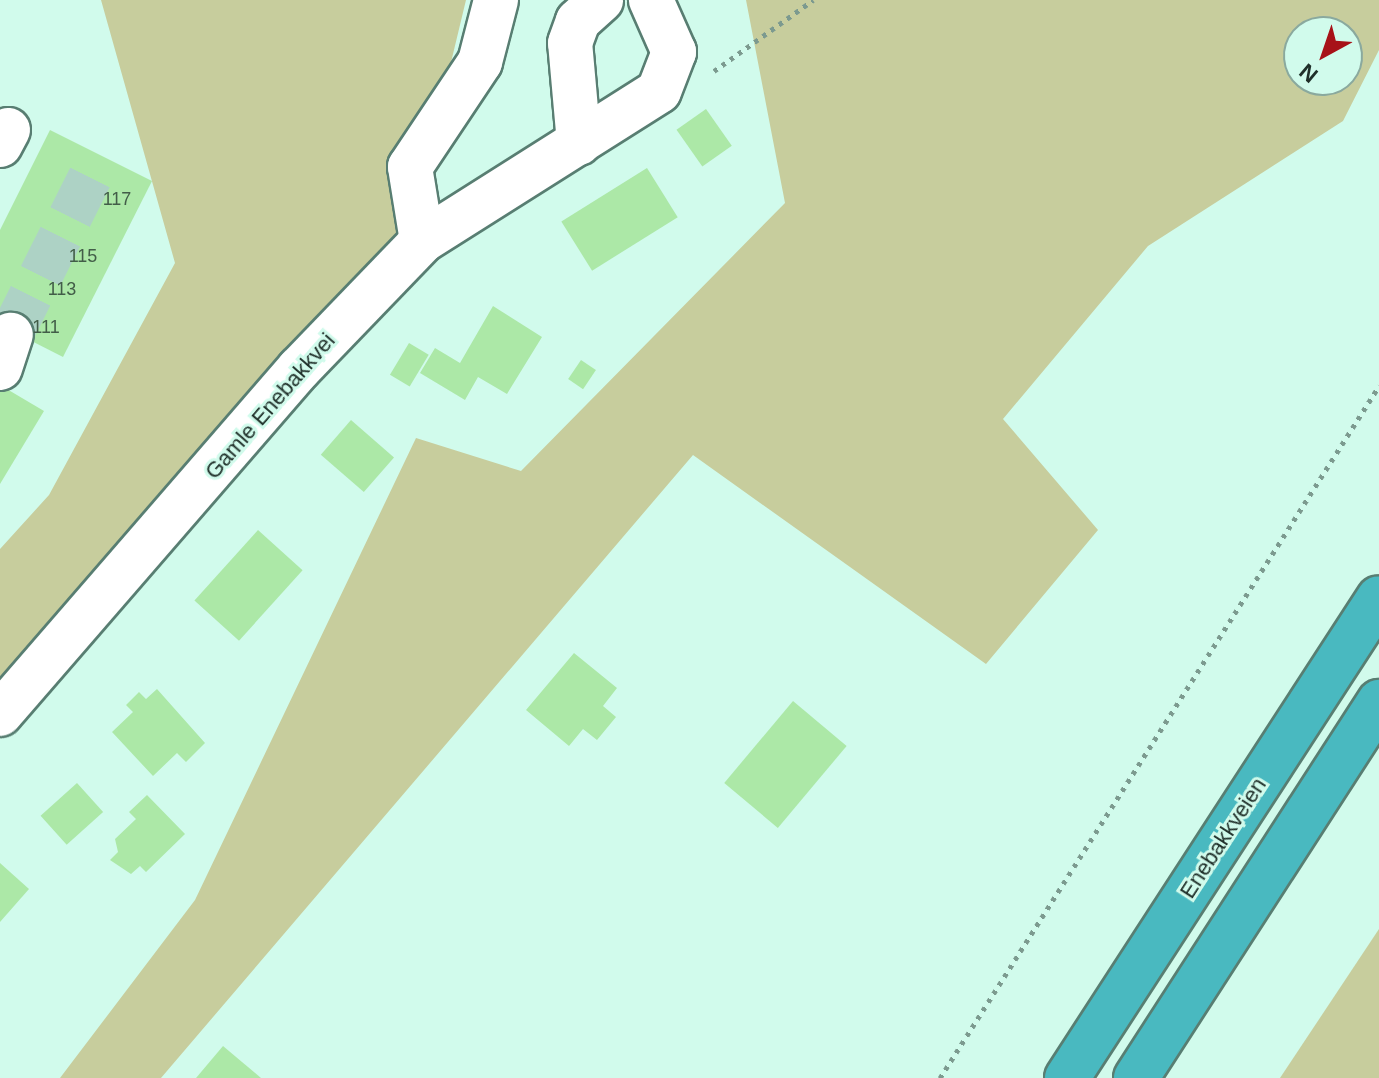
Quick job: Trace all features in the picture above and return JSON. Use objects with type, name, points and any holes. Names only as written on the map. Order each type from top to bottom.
[{"type":"highway","name":"Enebakkveien","points":[[1067,1078],[1379,598]]},
{"type":"highway","points":[[1136,1078],[1379,702]]},
{"type":"street","points":[[422,241],[410,167],[480,62],[496,0]]},
{"type":"street","points":[[579,143],[570,43],[578,21],[601,0]]},
{"type":"street","points":[[658,2],[674,52],[659,91]]},
{"type":"street","name":"Gamle Enebakkvei","points":[[0,714],[299,369],[422,241],[659,91]]},
{"type":"path","points":[[659,91],[673,94],[716,69],[813,0]]},
{"type":"path","points":[[940,1078],[1379,386]]},
{"type":"green space","points":[[101,0],[466,0],[409,237],[0,686],[0,549],[49,495],[175,263]]},
{"type":"green space","points":[[746,0],[1379,0],[1379,50],[1363,82],[1363,16],[1283,16],[1283,96],[1356,96],[1343,121],[1148,246],[1003,419],[1098,530],[986,664],[693,455],[161,1078],[60,1078],[195,900],[416,438],[521,471],[785,203]]},
{"type":"green space","points":[[1379,929],[1379,1078],[1280,1078]]},
{"type":"building","points":[[706,109],[732,146],[702,167],[677,130]]},
{"type":"building","points":[[50,130],[152,181],[63,357],[0,325],[0,230]]},
{"type":"building","points":[[647,168],[678,217],[592,271],[561,222]]},
{"type":"building","points":[[493,306],[542,337],[507,394],[478,377],[465,400],[420,373],[435,348],[460,363]]},
{"type":"building","points":[[409,343],[429,355],[410,387],[390,375]]},
{"type":"building","points":[[581,360],[596,370],[583,389],[568,379]]},
{"type":"building","points":[[0,385],[44,411],[0,484]]},
{"type":"building","points":[[351,420],[394,457],[364,492],[321,455]]},
{"type":"building","points":[[258,530],[303,570],[239,641],[194,601]]},
{"type":"building","points":[[574,653],[617,688],[603,706],[616,717],[597,740],[583,729],[569,746],[526,710]]},
{"type":"building","points":[[157,689],[205,743],[186,762],[177,753],[153,776],[112,732],[133,712],[126,705],[139,692],[146,699]]},
{"type":"building","points":[[793,701],[847,746],[778,828],[724,783]]},
{"type":"building","points":[[77,783],[103,812],[67,845],[41,816]]},
{"type":"building","points":[[147,795],[185,834],[146,872],[140,866],[131,874],[110,860],[118,852],[115,839],[136,819],[129,812]]},
{"type":"building","points":[[0,863],[29,889],[0,922]]},
{"type":"building","points":[[223,1046],[261,1078],[196,1078]]},
{"type":"tunnel","points":[[11,335],[97,163]]}]
